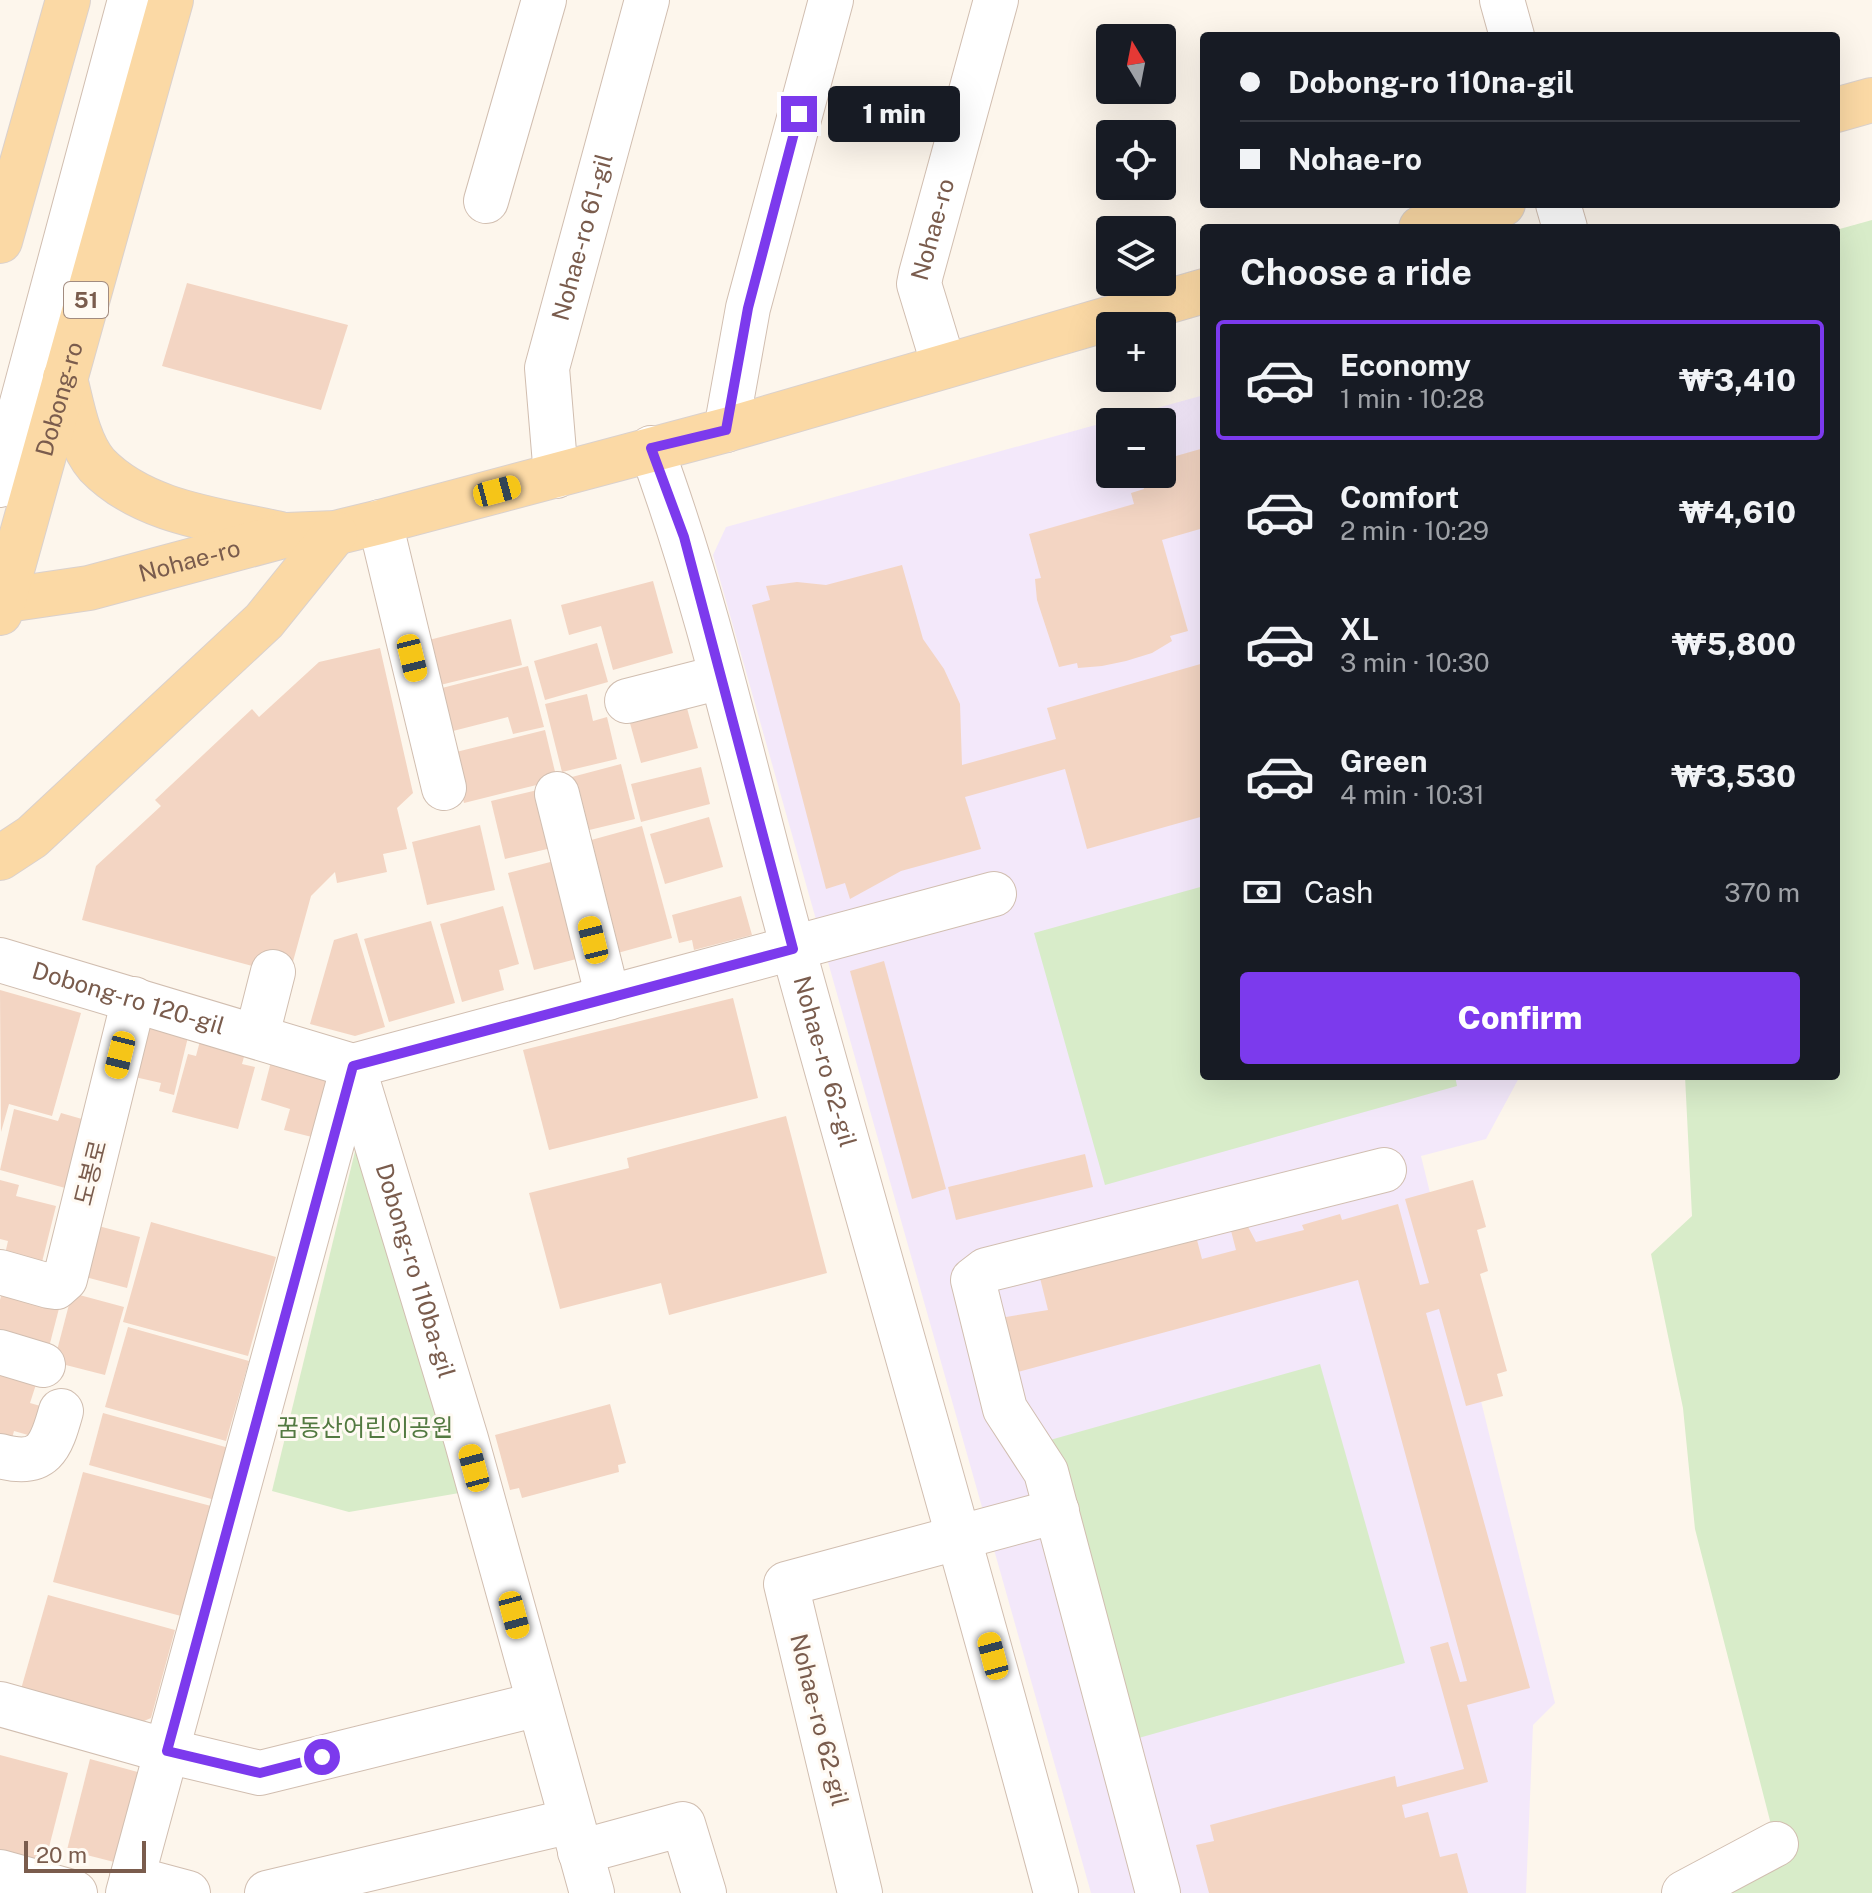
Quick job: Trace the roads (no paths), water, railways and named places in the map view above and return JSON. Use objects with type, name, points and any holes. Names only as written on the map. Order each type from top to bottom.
[{"type":"main road","points":[[0,241],[68,0]]},
{"type":"main road","name":"Dobong-ro","points":[[1,605],[171,0]]},
{"type":"main road","points":[[1840,109],[1872,100]]},
{"type":"main road","points":[[1435,224],[1489,208]]},
{"type":"main road","name":"Nohae-ro","points":[[1,605],[89,588],[287,535],[335,533],[380,522],[726,430],[1200,292]]},
{"type":"main road","points":[[64,377],[79,430],[96,464],[109,474],[139,495],[174,510],[287,535]]},
{"type":"main road","points":[[0,858],[32,837],[264,621],[335,533]]},
{"type":"street","points":[[0,409],[112,0]]},
{"type":"street","points":[[0,485],[130,0]]},
{"type":"street","points":[[486,201],[544,0]]},
{"type":"street","name":"Nohae-ro 61-gil","points":[[556,476],[547,368],[647,0]]},
{"type":"street","points":[[726,430],[748,308],[831,0]]},
{"type":"street","name":"Nohae-ro","points":[[944,366],[919,284],[996,0]]},
{"type":"street","points":[[1502,0],[1511,32]]},
{"type":"street","name":"Nohae-ro 62-gil","points":[[651,448],[684,537],[793,949],[961,1538],[1056,1893]]},
{"type":"street","points":[[380,522],[444,788]]},
{"type":"street","points":[[627,701],[721,677]]},
{"type":"street","points":[[557,794],[608,998]]},
{"type":"street","points":[[188,1893],[130,1886],[353,1066],[994,894]]},
{"type":"street","name":"Dobong-ro 120-gil","points":[[0,960],[353,1066]]},
{"type":"street","name":"Dobong-ro 120-gil","points":[[257,1035],[273,972]]},
{"type":"street","name":"도봉로","points":[[0,1272],[56,1287],[65,1279],[134,999]]},
{"type":"street","name":"Dobong-ro 110ba-gil","points":[[353,1066],[466,1439],[592,1893]]},
{"type":"street","points":[[1158,1893],[1043,1462],[1005,1409],[973,1285],[974,1278],[986,1270],[1384,1170]]},
{"type":"street","points":[[0,1352],[43,1365]]},
{"type":"street","points":[[0,1456],[26,1460],[42,1453],[52,1443],[61,1411]]},
{"type":"street","points":[[961,1538],[1057,1511]]},
{"type":"street","name":"Nohae-ro 62-gil","points":[[860,1893],[786,1584],[961,1538]]},
{"type":"street","points":[[0,1704],[167,1751],[260,1773],[539,1704]]},
{"type":"street","points":[[267,1893],[576,1836],[683,1824],[704,1893]]},
{"type":"street","points":[[1684,1893],[1776,1844]]},
{"type":"street","points":[[0,1872],[75,1893]]},
{"type":"park label","name":"꿈동산어린이공원","points":[[365,1428]]}]
